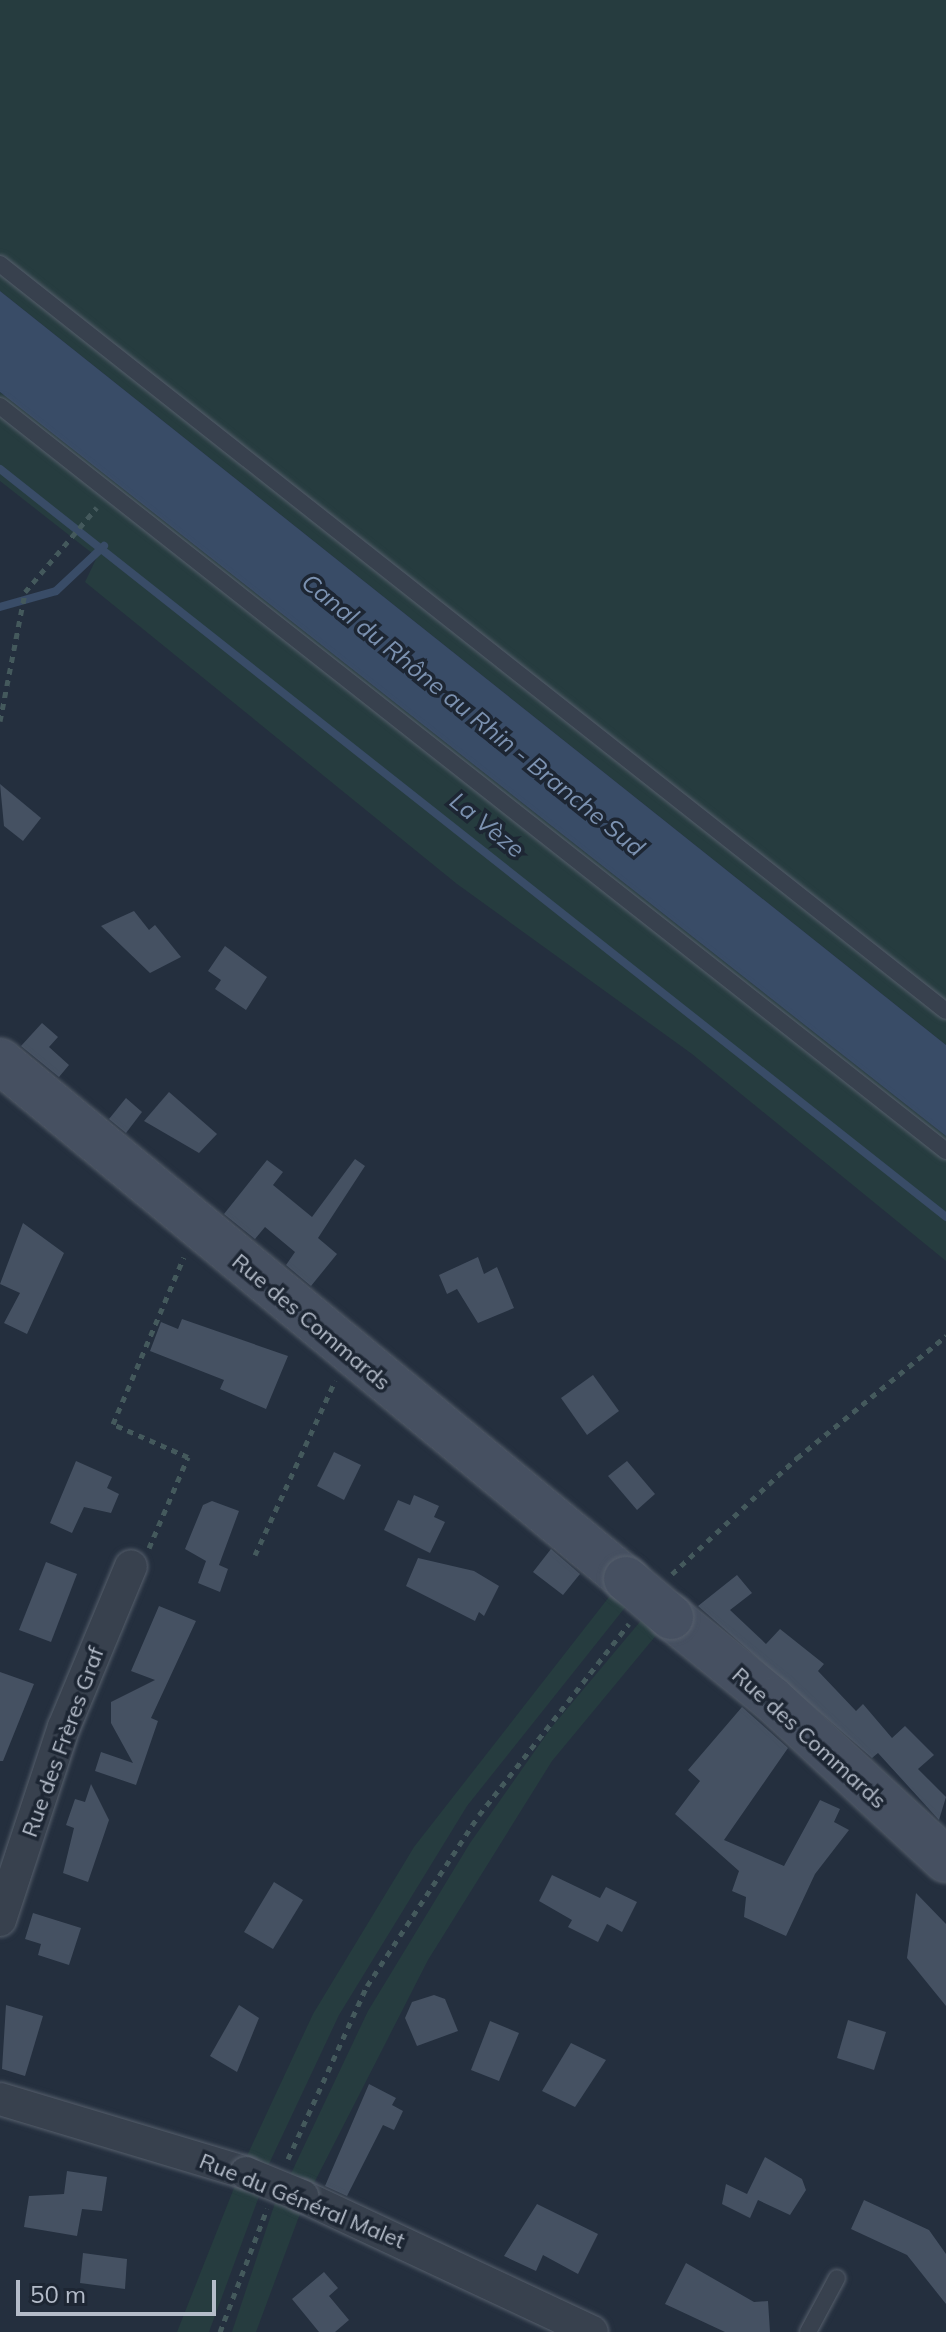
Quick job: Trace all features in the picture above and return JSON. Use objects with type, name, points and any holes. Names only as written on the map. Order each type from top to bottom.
[{"type":"street","name":"Rue des Commards","points":[[0,1061],[348,1355],[772,1699],[946,1860]]},
{"type":"street","name":"Rue des Frères Graf","points":[[0,1920],[64,1727],[131,1566]]},
{"type":"street","name":"Rue du Général Malet","points":[[0,2099],[246,2173],[288,2196],[592,2332]]},
{"type":"lane","points":[[0,264],[946,1011]]},
{"type":"lane","points":[[0,406],[946,1151]]},
{"type":"lane","points":[[808,2332],[837,2278]]},
{"type":"path","points":[[0,721],[26,610],[25,592],[83,524]]},
{"type":"path","points":[[131,1566],[148,1549],[188,1457],[113,1424],[198,1226]]},
{"type":"path","points":[[285,2167],[367,1986],[479,1815],[650,1597],[797,1458],[946,1336]]},
{"type":"path","points":[[255,1555],[348,1355]]},
{"type":"path","points":[[220,2332],[288,2196]]},
{"type":"green space","points":[[0,0],[946,0],[946,1045],[0,291]]},
{"type":"green space","points":[[0,392],[946,1136],[946,1261],[692,1054],[457,884],[85,582],[97,557],[0,481]]},
{"type":"green space","points":[[616,1588],[631,1600],[467,1806],[339,2015],[267,2168],[245,2160],[313,2014],[414,1847]]},
{"type":"green space","points":[[644,1617],[658,1633],[552,1761],[428,1960],[310,2191],[287,2182],[368,2011],[470,1843],[551,1728]]},
{"type":"green space","points":[[236,2183],[261,2191],[209,2332],[177,2332]]},
{"type":"green space","points":[[276,2200],[301,2211],[256,2332],[232,2332]]},
{"type":"water","name":"Canal du Rhône au Rhin - Branche Sud","points":[[0,291],[946,1045],[946,1136],[0,392]]},
{"type":"building","points":[[0,784],[41,818],[23,841],[4,826]]},
{"type":"building","points":[[134,911],[149,930],[155,925],[181,957],[150,973],[101,926]]},
{"type":"building","points":[[225,946],[267,977],[246,1010],[215,989],[221,980],[208,971]]},
{"type":"building","points":[[42,1023],[58,1037],[49,1047],[69,1065],[59,1077],[21,1046]]},
{"type":"building","points":[[169,1092],[217,1134],[199,1153],[144,1121]]},
{"type":"building","points":[[126,1098],[142,1112],[126,1133],[109,1119]]},
{"type":"building","points":[[355,1159],[365,1166],[318,1238],[337,1254],[311,1286],[286,1265],[295,1252],[265,1227],[255,1239],[224,1214],[267,1160],[283,1172],[273,1185],[312,1217]]},
{"type":"building","points":[[23,1223],[64,1253],[27,1334],[4,1323],[20,1293],[0,1284]]},
{"type":"building","points":[[478,1257],[484,1274],[497,1267],[514,1308],[478,1323],[457,1289],[447,1294],[439,1275]]},
{"type":"building","points":[[182,1319],[288,1356],[266,1409],[220,1389],[224,1380],[150,1351],[161,1322],[178,1329]]},
{"type":"building","points":[[593,1375],[619,1411],[587,1435],[561,1398]]},
{"type":"building","points":[[334,1452],[361,1465],[344,1500],[317,1486]]},
{"type":"building","points":[[76,1461],[112,1477],[107,1488],[119,1494],[111,1513],[84,1507],[72,1533],[50,1523]]},
{"type":"building","points":[[627,1461],[655,1494],[637,1510],[608,1476]]},
{"type":"building","points":[[414,1495],[439,1506],[434,1517],[445,1522],[430,1553],[384,1530],[398,1500],[410,1505]]},
{"type":"building","points":[[212,1501],[239,1511],[219,1565],[228,1569],[220,1592],[198,1583],[206,1561],[185,1549],[203,1505]]},
{"type":"building","points":[[551,1549],[580,1574],[563,1595],[533,1572]]},
{"type":"building","points":[[418,1558],[474,1571],[499,1586],[484,1616],[479,1612],[475,1621],[406,1586]]},
{"type":"building","points":[[46,1562],[77,1574],[51,1642],[19,1630]]},
{"type":"building","points":[[737,1575],[752,1593],[730,1610],[766,1644],[780,1629],[824,1664],[818,1671],[856,1711],[863,1704],[892,1738],[905,1726],[934,1755],[918,1769],[946,1797],[939,1820],[878,1753],[872,1758],[698,1606]]},
{"type":"building","points":[[159,1606],[196,1621],[151,1718],[158,1721],[136,1785],[95,1771],[101,1752],[133,1763],[111,1723],[111,1702],[155,1680],[131,1671]]},
{"type":"building","points":[[0,1672],[34,1684],[3,1761],[0,1761]]},
{"type":"building","points":[[742,1707],[788,1748],[724,1840],[784,1866],[820,1800],[840,1809],[834,1822],[849,1830],[815,1874],[786,1936],[744,1917],[746,1897],[732,1891],[739,1871],[675,1814],[700,1781],[688,1770]]},
{"type":"building","points":[[91,1784],[109,1820],[88,1882],[63,1873],[74,1828],[66,1825],[75,1799],[85,1802]]},
{"type":"building","points":[[552,1875],[600,1898],[606,1887],[637,1902],[622,1932],[607,1924],[598,1942],[568,1927],[572,1920],[539,1901]]},
{"type":"building","points":[[274,1882],[303,1900],[273,1949],[244,1932]]},
{"type":"building","points":[[916,1893],[946,1924],[946,2006],[907,1958]]},
{"type":"building","points":[[33,1913],[81,1928],[69,1965],[38,1955],[41,1944],[25,1939]]},
{"type":"building","points":[[434,1995],[445,1999],[458,2031],[417,2046],[405,2018],[412,2002]]},
{"type":"building","points":[[6,2005],[43,2016],[25,2076],[2,2069]]},
{"type":"building","points":[[239,2005],[259,2018],[237,2072],[210,2056]]},
{"type":"building","points":[[848,2020],[886,2032],[874,2070],[837,2058]]},
{"type":"building","points":[[490,2021],[519,2033],[499,2081],[471,2070]]},
{"type":"building","points":[[571,2043],[606,2060],[575,2107],[542,2091]]},
{"type":"building","points":[[369,2084],[396,2098],[392,2105],[403,2111],[394,2130],[383,2125],[347,2196],[325,2186]]},
{"type":"building","points":[[765,2157],[802,2179],[806,2190],[790,2215],[758,2200],[750,2218],[722,2204],[726,2184],[747,2194]]},
{"type":"building","points":[[67,2171],[107,2177],[102,2211],[82,2209],[77,2236],[24,2227],[29,2196],[64,2194]]},
{"type":"building","points":[[864,2200],[929,2230],[946,2254],[946,2304],[907,2255],[851,2229]]},
{"type":"building","points":[[537,2204],[598,2234],[578,2274],[543,2255],[536,2271],[504,2256]]},
{"type":"building","points":[[83,2253],[127,2259],[125,2289],[80,2283]]},
{"type":"building","points":[[686,2263],[754,2302],[768,2301],[770,2332],[725,2332],[665,2304]]},
{"type":"building","points":[[324,2272],[338,2288],[329,2296],[349,2320],[335,2332],[319,2332],[292,2299]]},
{"type":"waterway","name":"La Vèze","points":[[0,469],[946,1217]]},
{"type":"waterway","points":[[0,607],[56,591],[104,546]]}]
